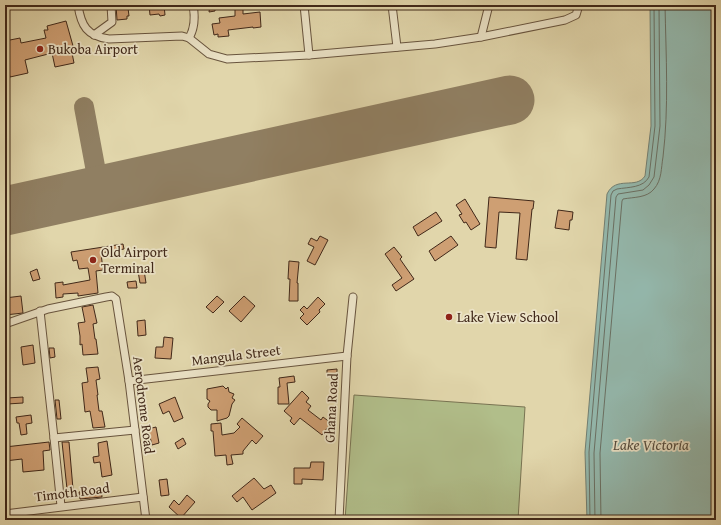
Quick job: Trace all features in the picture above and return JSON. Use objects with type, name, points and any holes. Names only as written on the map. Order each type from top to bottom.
[{"type":"street","points":[[78,5],[80,17],[84,27],[94,35],[109,39],[172,36],[189,38],[209,54],[227,59],[309,55],[441,44],[565,20],[576,15],[579,5]]},
{"type":"street","points":[[94,35],[112,22],[111,5]]},
{"type":"street","points":[[189,38],[193,32],[193,5]]},
{"type":"street","points":[[304,5],[309,55]]},
{"type":"street","points":[[392,5],[397,47]]},
{"type":"street","points":[[481,37],[489,5]]},
{"type":"street","name":"Aerodrome Road","points":[[40,311],[112,296],[116,299],[129,380],[146,520]]},
{"type":"street","name":"Ghana Road","points":[[339,520],[347,356],[353,297]]},
{"type":"street","points":[[5,324],[40,311],[61,506]]},
{"type":"street","name":"Mangula Street","points":[[129,380],[347,356]]},
{"type":"street","points":[[54,438],[135,430]]},
{"type":"street","name":"Timoth Road","points":[[5,514],[17,516],[61,506],[143,497]]},
{"type":"green space","points":[[354,395],[525,407],[518,520],[345,520]]},
{"type":"water","name":"Lake Victoria","points":[[650,5],[716,5],[716,520],[587,520],[585,452],[607,194],[615,185],[637,182],[645,176],[651,126]]},
{"type":"building","points":[[116,5],[125,5],[125,9],[128,8],[129,16],[127,16],[127,19],[117,20]]},
{"type":"building","points":[[149,5],[164,5],[165,15],[150,15]]},
{"type":"building","points":[[210,5],[215,5],[215,11],[209,12]]},
{"type":"building","points":[[235,5],[243,5],[243,14],[260,12],[261,27],[228,30],[229,36],[218,37],[218,34],[214,35],[212,24],[220,23],[219,18],[235,16]]},
{"type":"building","name":"Bukoba Airport","points":[[66,21],[75,53],[72,53],[74,63],[55,67],[52,53],[25,60],[28,73],[10,77],[5,54],[5,41],[20,38],[21,43],[46,38],[44,30],[48,30],[47,26]]},
{"type":"building","points":[[489,197],[534,201],[527,260],[516,259],[520,213],[499,212],[496,248],[485,247]]},
{"type":"building","points":[[465,199],[480,224],[471,230],[459,215],[462,214],[456,205]]},
{"type":"building","points":[[558,210],[573,212],[569,230],[555,228]]},
{"type":"building","points":[[436,212],[442,221],[418,236],[413,227]]},
{"type":"building","points":[[320,236],[328,240],[315,265],[307,261],[314,247],[308,244],[311,238],[317,241]]},
{"type":"building","points":[[451,236],[458,245],[435,261],[429,251]]},
{"type":"building","points":[[123,244],[124,249],[101,253],[103,270],[96,271],[98,293],[78,296],[78,293],[63,294],[63,297],[56,298],[55,283],[63,282],[63,285],[90,280],[88,268],[79,269],[77,260],[73,261],[71,252]]},
{"type":"building","points":[[394,247],[402,257],[400,259],[414,279],[396,291],[392,285],[402,278],[385,254]]},
{"type":"building","points":[[289,261],[299,262],[297,283],[298,301],[289,301]]},
{"type":"building","points":[[37,269],[40,279],[33,281],[30,272]]},
{"type":"building","points":[[144,270],[146,283],[140,283],[138,271]]},
{"type":"building","points":[[136,281],[137,288],[128,288],[127,282]]},
{"type":"building","points":[[21,296],[23,313],[5,315],[5,298]]},
{"type":"building","points":[[217,296],[224,302],[213,313],[206,307]]},
{"type":"building","points":[[244,296],[255,306],[241,322],[229,311]]},
{"type":"building","points":[[318,297],[325,304],[319,310],[320,312],[307,325],[300,318],[304,314],[300,310],[304,306],[307,309]]},
{"type":"building","points":[[93,305],[97,323],[93,324],[98,354],[83,355],[82,344],[80,345],[78,323],[85,322],[82,307]]},
{"type":"building","points":[[145,320],[146,335],[138,336],[137,321]]},
{"type":"building","points":[[164,337],[173,338],[171,359],[155,358],[156,347],[163,347]]},
{"type":"building","points":[[33,345],[35,363],[23,365],[21,347]]},
{"type":"building","points":[[49,348],[54,348],[55,357],[50,358]]},
{"type":"building","points":[[98,367],[100,379],[96,380],[97,395],[99,411],[102,411],[105,427],[93,428],[90,411],[85,412],[82,383],[88,382],[86,368]]},
{"type":"building","points":[[337,369],[337,376],[327,377],[327,370]]},
{"type":"building","points":[[294,376],[295,382],[287,383],[289,404],[278,404],[278,387],[280,387],[279,378]]},
{"type":"building","points":[[223,386],[226,389],[228,387],[229,392],[234,394],[232,398],[235,400],[232,404],[229,416],[217,421],[217,410],[211,410],[208,407],[210,401],[207,399],[207,389]]},
{"type":"building","points":[[302,391],[309,398],[306,402],[311,406],[308,410],[321,420],[323,417],[331,423],[322,435],[300,418],[294,425],[290,421],[292,418],[284,411]]},
{"type":"building","points":[[23,397],[23,403],[7,404],[7,398]]},
{"type":"building","points":[[175,397],[183,418],[174,422],[169,411],[163,414],[159,404]]},
{"type":"building","points":[[55,400],[59,400],[61,419],[57,419]]},
{"type":"building","points":[[31,415],[32,423],[26,424],[27,434],[21,435],[19,423],[17,423],[16,417]]},
{"type":"building","points":[[242,418],[263,436],[256,444],[252,440],[243,451],[243,454],[231,455],[233,464],[227,465],[226,455],[215,456],[211,424],[221,423],[222,435],[234,433],[240,427],[237,424]]},
{"type":"building","points":[[156,427],[159,443],[152,445],[148,429]]},
{"type":"building","points":[[183,438],[186,444],[178,449],[175,443]]},
{"type":"building","points":[[107,441],[112,475],[102,477],[100,462],[94,463],[93,457],[99,456],[98,443]]},
{"type":"building","points":[[49,442],[50,450],[43,451],[44,470],[23,472],[22,459],[5,461],[5,447]]},
{"type":"building","points":[[62,442],[69,442],[73,489],[67,489]]},
{"type":"building","points":[[311,462],[324,462],[323,480],[302,479],[302,484],[294,484],[294,468],[310,468]]},
{"type":"building","points":[[254,478],[264,489],[271,485],[276,493],[252,510],[243,497],[237,502],[232,496]]},
{"type":"building","points":[[167,479],[169,495],[161,496],[159,480]]},
{"type":"building","points":[[101,489],[102,497],[80,499],[79,492]]},
{"type":"building","points":[[187,495],[195,502],[181,518],[169,507],[174,500],[179,505]]},
{"type":"taxiway","points":[[84,107],[97,177]]},
{"type":"runway","points":[[5,211],[510,100]]},
{"type":"place","name":"Bukoba Airport","points":[[40,49]]},
{"type":"place","name":"Old Airport Terminal","points":[[93,260]]},
{"type":"place","name":"Lake View School","points":[[449,317]]}]
